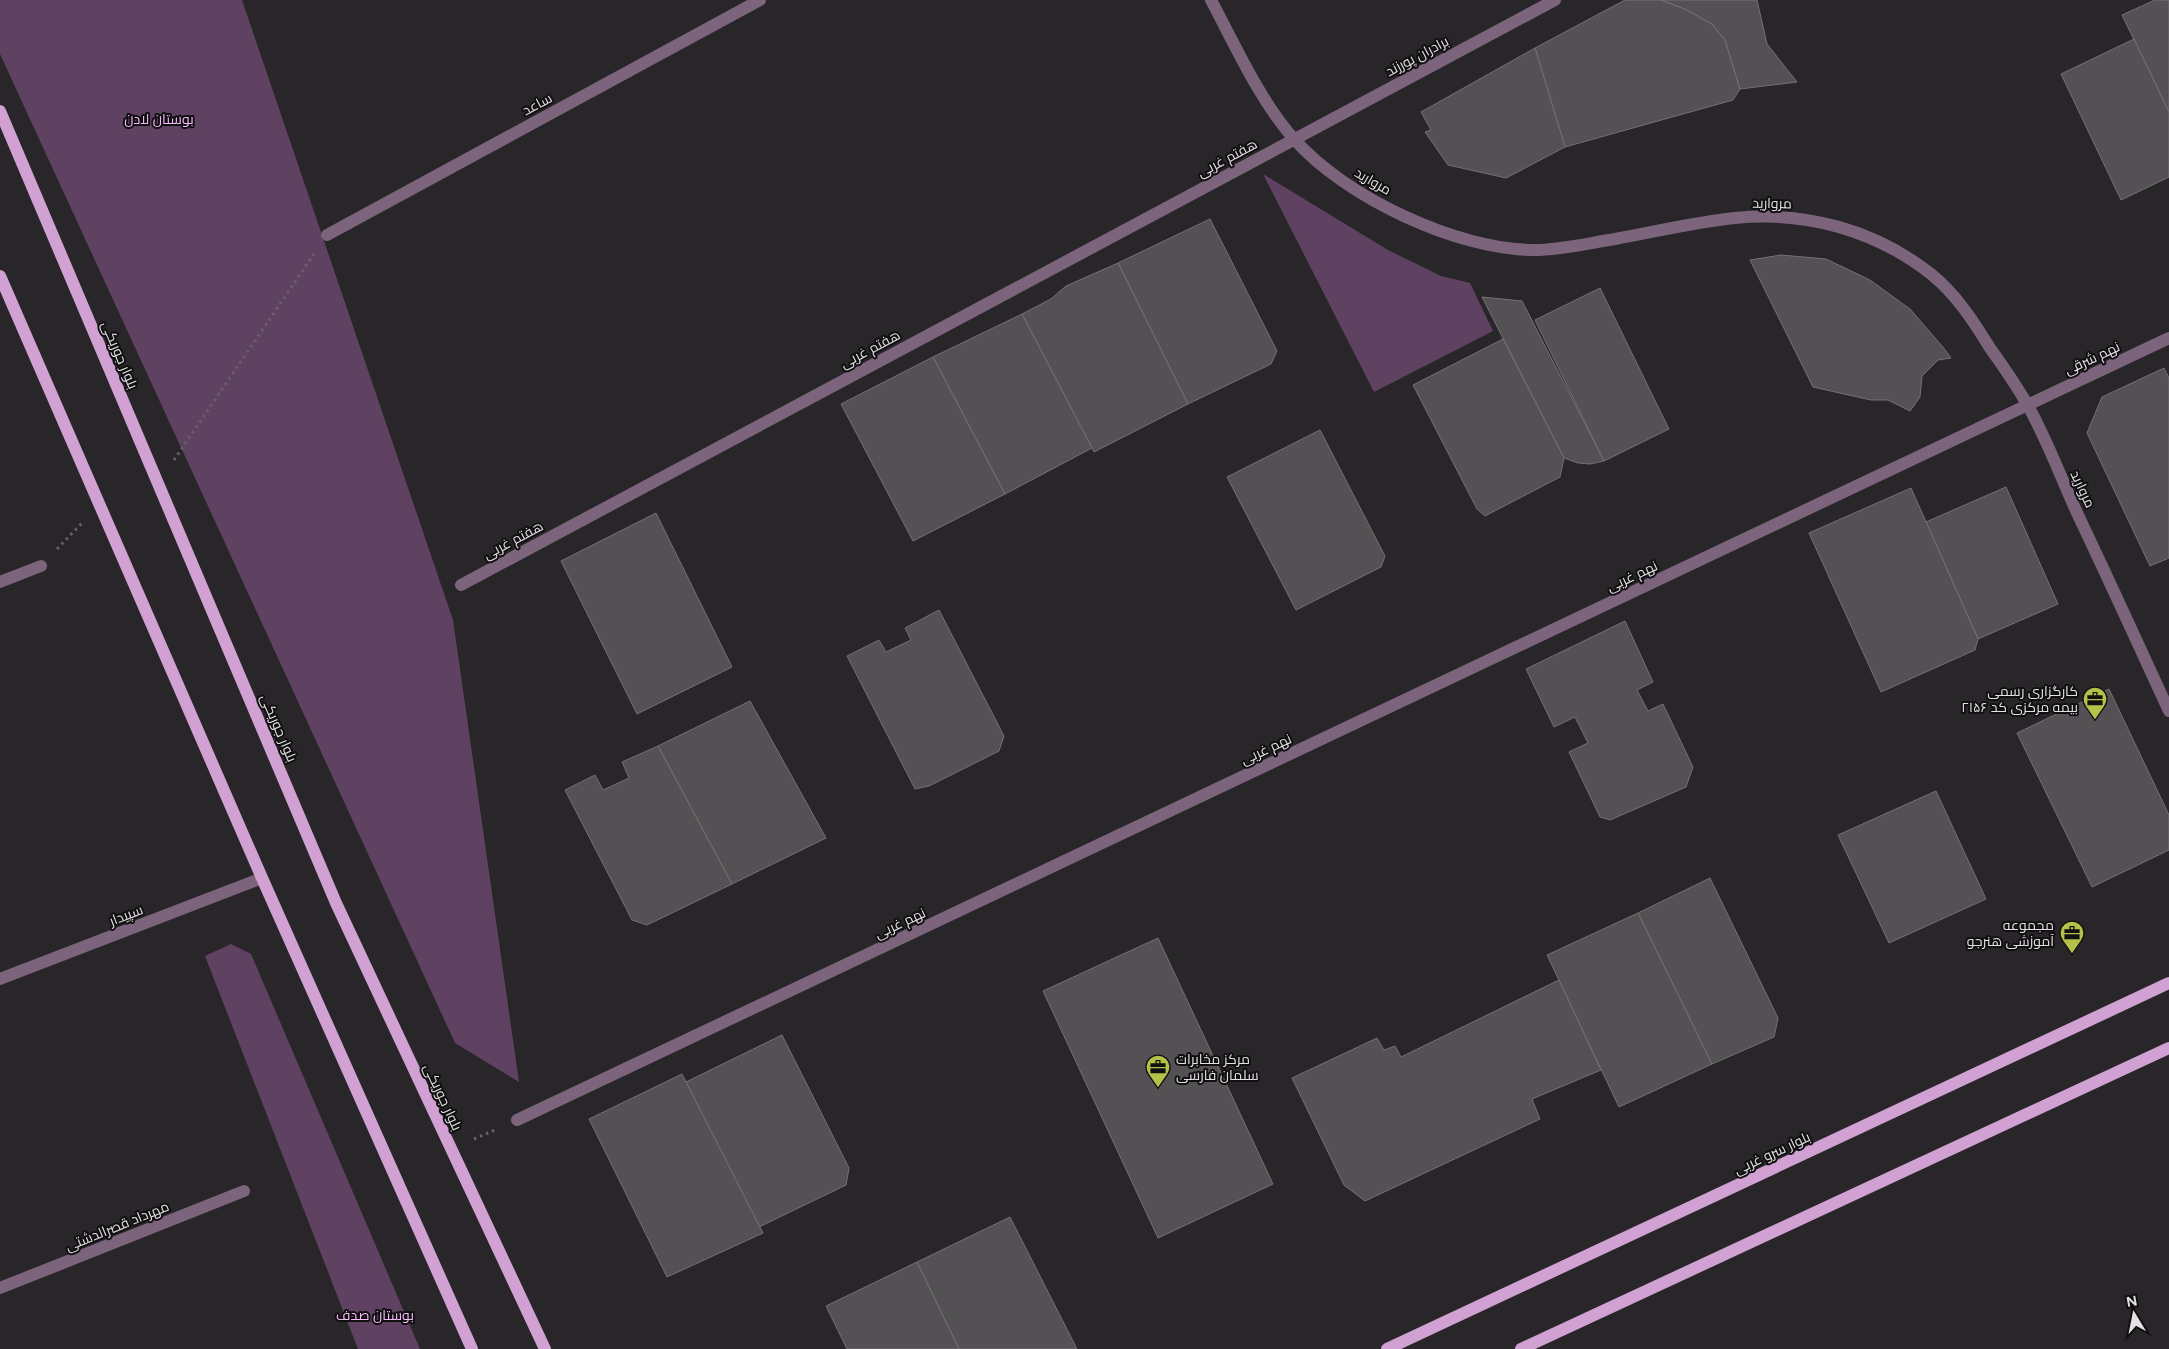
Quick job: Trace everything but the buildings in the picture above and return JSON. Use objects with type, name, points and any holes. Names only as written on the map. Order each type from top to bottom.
[{"type":"main road","name":"بلوار جوریکی","points":[[0,111],[336,903],[544,1349]]},
{"type":"main road","points":[[0,276],[262,878],[472,1349]]},
{"type":"main road","name":"بلوار سرو غربی","points":[[1387,1349],[2169,983]]},
{"type":"main road","points":[[1521,1349],[2169,1048]]},
{"type":"street","name":"ساعد","points":[[327,235],[760,0]]},
{"type":"street","name":"مروارید","points":[[1211,0],[1266,100],[1294,139],[1332,175],[1412,220],[1453,235],[1495,246],[1535,250],[1588,243],[1734,218],[1770,216],[1807,219],[1847,229],[1891,246],[1934,276],[1969,314],[2028,405],[2169,711]]},
{"type":"street","name":"برادران پورزند","points":[[1294,139],[1555,0]]},
{"type":"street","name":"هفتم غربی","points":[[461,585],[1294,139]]},
{"type":"street","name":"نهم شرقی","points":[[2028,405],[2169,338]]},
{"type":"street","name":"نهم غربی","points":[[517,1120],[2028,405]]},
{"type":"street","points":[[0,582],[41,566]]},
{"type":"street","name":"سپیدار","points":[[0,979],[262,878]]},
{"type":"street","name":"مهرداد قصرالدشتی","points":[[0,1288],[244,1191]]},
{"type":"path","points":[[159,482],[327,235]]},
{"type":"path","points":[[41,566],[100,504]]},
{"type":"path","points":[[450,1149],[517,1120]]},
{"type":"green space","name":"بوستان لادن","points":[[0,0],[242,0],[453,620],[519,1082],[455,1043],[0,54]]},
{"type":"green space","points":[[1263,174],[1388,250],[1441,276],[1470,283],[1493,331],[1374,392]]},
{"type":"green space","name":"بوستان صدف","points":[[231,944],[251,954],[420,1349],[358,1349],[205,956]]},
{"type":"place","name":"کارگزاری رسمی بیمه مرکزی کد ۲۱۵۶","points":[[2095,720]]},
{"type":"place","name":"مجموعه آموزشی هنرجو","points":[[2072,954]]},
{"type":"place","name":"مرکز مخابرات سلمان فارسی","points":[[1158,1088]]}]
